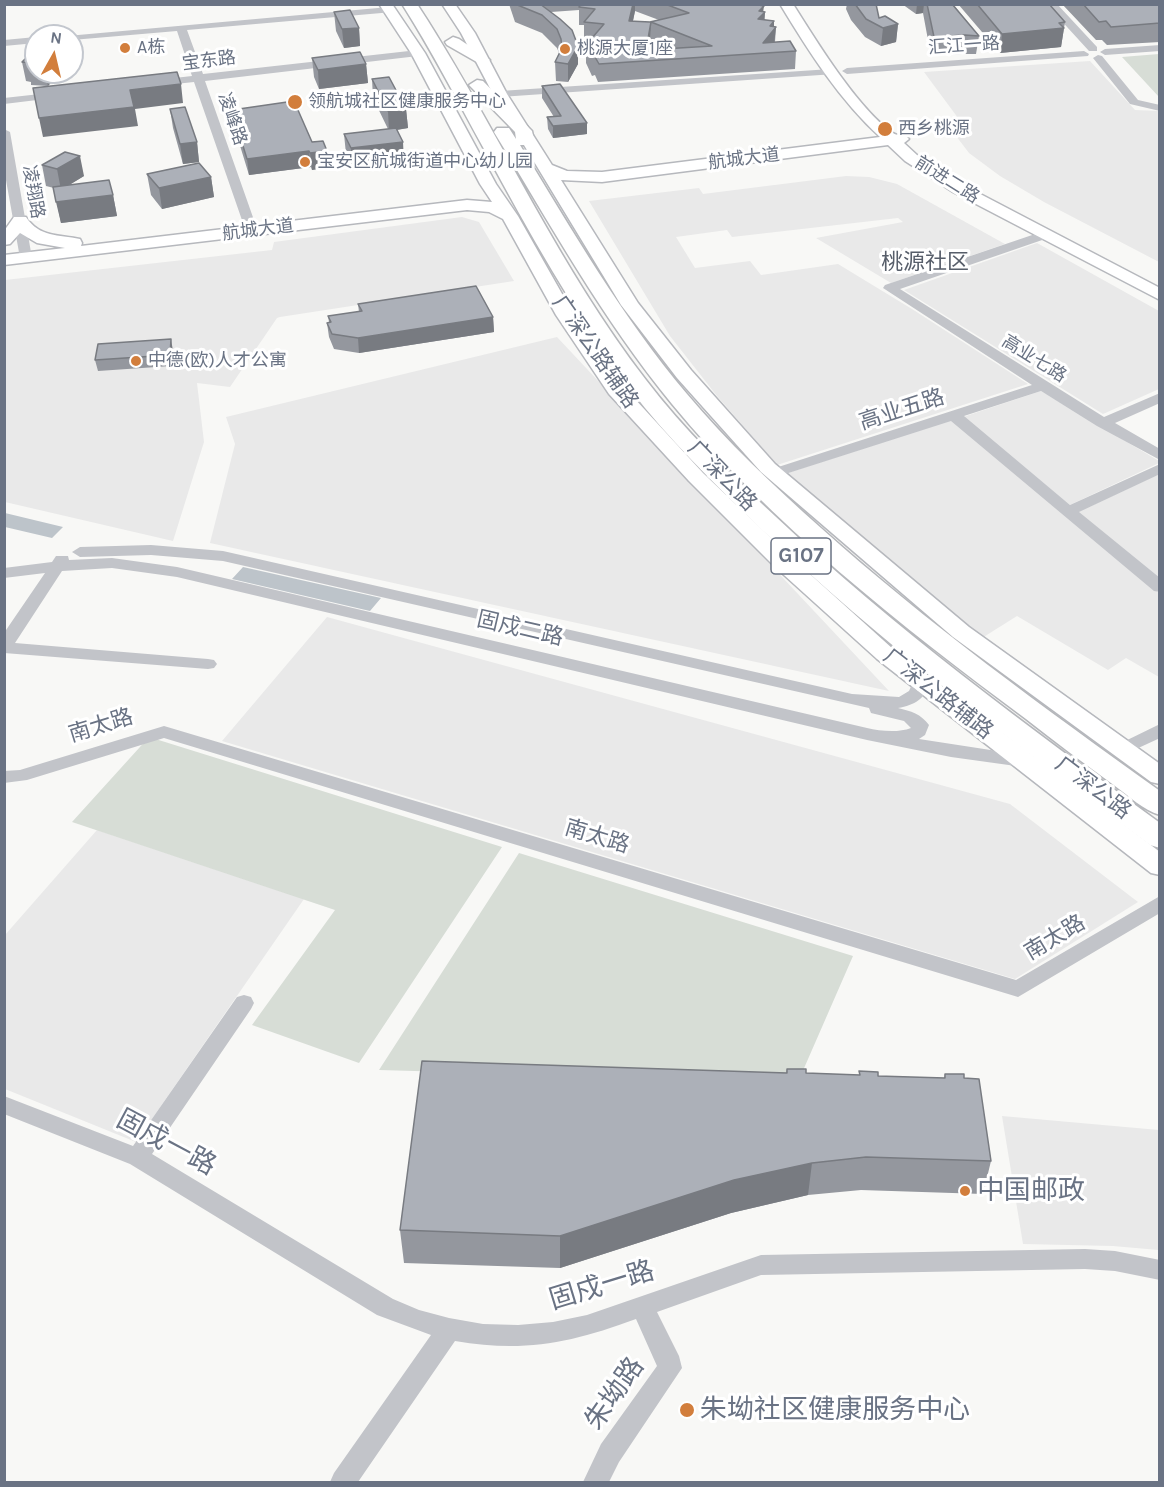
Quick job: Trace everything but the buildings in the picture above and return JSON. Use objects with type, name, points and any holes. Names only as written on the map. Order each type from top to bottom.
[{"type":"highway","name":"广深公路","points":[[409,4],[423,12],[453,42],[477,85],[541,176],[609,306],[680,399],[741,467],[829,549],[935,637],[1160,806]]},
{"type":"highway","points":[[387,7],[423,12]]},
{"type":"highway","name":"广深公路","points":[[423,12],[435,42],[478,123],[586,310],[639,387],[717,473],[803,557],[905,645],[1160,838]]},
{"type":"highway","points":[[453,42],[482,60]]},
{"type":"highway","points":[[477,85],[523,131],[541,176]]},
{"type":"highway","points":[[470,150],[478,123]]},
{"type":"highway","points":[[584,342],[622,362]]},
{"type":"highway","points":[[680,399],[684,374]]},
{"type":"main road","points":[[448,4],[468,33],[500,94],[523,131]]},
{"type":"main road","name":"前进二路","points":[[786,4],[839,71],[876,109],[923,167],[1044,235],[1160,295]]},
{"type":"main road","name":"前进二路","points":[[802,4],[861,111],[901,142],[957,175],[1160,281]]},
{"type":"main road","name":"广深公路辅路","points":[[387,7],[418,53],[488,184],[510,216],[565,315],[616,390],[696,477],[808,585],[885,654],[1160,866]]},
{"type":"main road","points":[[832,151],[860,135],[866,125],[861,111]]},
{"type":"main road","name":"航城大道","points":[[570,204],[577,193],[606,182],[901,142]]},
{"type":"main road","points":[[832,151],[887,156],[923,167]]},
{"type":"main road","name":"航城大道","points":[[541,176],[602,177],[832,151]]},
{"type":"main road","points":[[541,176],[570,204],[630,305],[684,374],[774,473],[961,632],[1160,776]]},
{"type":"main road","name":"航城大道","points":[[4,252],[26,254],[400,208],[468,195],[488,184]]},
{"type":"main road","name":"航城大道","points":[[4,260],[88,242],[249,222],[400,208],[476,204],[500,209],[510,216]]},
{"type":"main road","points":[[4,240],[20,221],[27,231],[42,239],[63,243],[88,242]]},
{"type":"street","points":[[1050,4],[1095,53],[1134,102],[1160,108]]},
{"type":"street","points":[[84,36],[387,7]]},
{"type":"street","name":"凌峰路","points":[[181,28],[249,222]]},
{"type":"street","points":[[4,43],[24,41]]},
{"type":"street","name":"汇江一路","points":[[500,94],[1160,48]]},
{"type":"street","name":"宝东路","points":[[141,85],[418,53]]},
{"type":"street","points":[[4,101],[73,93]]},
{"type":"street","name":"凌翔路","points":[[4,132],[26,254]]},
{"type":"street","name":"高业七路","points":[[1044,235],[890,288],[1102,423],[1160,456]]},
{"type":"street","name":"高业五路","points":[[774,473],[1043,386]]},
{"type":"street","points":[[1102,423],[1160,397]]},
{"type":"street","points":[[953,415],[1160,587]]},
{"type":"street","points":[[1069,511],[1160,468]]},
{"type":"street","name":"固戍二路","points":[[4,573],[123,550],[192,552],[245,561],[789,686],[874,703],[911,699],[918,692],[921,682]]},
{"type":"street","points":[[177,572],[172,568],[173,560],[182,554],[192,552]]},
{"type":"street","points":[[62,560],[4,647],[208,664]]},
{"type":"street","name":"固戍二路","points":[[4,562],[62,560],[112,563],[177,572],[921,746],[1023,761]]},
{"type":"street","points":[[780,713],[832,721],[904,737],[919,731],[920,725],[910,717],[789,686]]},
{"type":"street","points":[[1121,750],[1160,730]]},
{"type":"street","name":"南太路","points":[[4,777],[21,776],[164,732],[1018,989],[1160,903]]},
{"type":"street","points":[[138,1157],[244,1003]]},
{"type":"street","name":"固戍一路","points":[[4,1105],[138,1157],[385,1307],[416,1320],[483,1335],[553,1334],[587,1326],[761,1265],[1085,1259],[1115,1261],[1160,1270]]},
{"type":"street","name":"朱坳路","points":[[596,1482],[610,1453],[670,1368],[667,1356],[642,1307]]},
{"type":"street","points":[[343,1482],[449,1329]]},
{"type":"shaded area","points":[[1160,54],[1159,97],[1122,57]]},
{"type":"shaded area","points":[[1090,61],[1135,110],[1159,111],[1159,262],[1044,202],[1000,176],[969,153],[947,124],[961,122],[924,72]]},
{"type":"shaded area","points":[[846,176],[869,177],[897,184],[1005,244],[891,283],[816,238],[903,222],[898,218],[732,237],[727,230],[676,237],[695,268],[750,261],[761,275],[838,264],[1028,384],[777,465],[717,396],[670,336],[589,201],[699,188],[703,194]]},
{"type":"shaded area","points":[[462,217],[479,222],[514,281],[280,317],[277,318],[230,387],[197,383],[204,442],[173,541],[5,502],[5,280],[272,250],[274,242]]},
{"type":"shaded area","points":[[1037,243],[1159,311],[1159,389],[1103,414],[904,290]]},
{"type":"shaded area","points":[[557,337],[889,691],[210,543],[235,444],[226,417]]},
{"type":"shaded area","points":[[1041,391],[1159,463],[1070,505],[963,417]]},
{"type":"shaded area","points":[[952,420],[1159,593],[1159,677],[1126,658],[1108,670],[1017,616],[982,638],[784,474]]},
{"type":"shaded area","points":[[1159,474],[1159,579],[1078,512]]},
{"type":"shaded area","points":[[5,513],[63,527],[52,538],[5,527]]},
{"type":"shaded area","points":[[243,567],[381,598],[370,611],[232,579]]},
{"type":"shaded area","points":[[327,617],[1010,804],[1138,902],[1015,979],[222,741]]},
{"type":"shaded area","points":[[149,737],[502,847],[359,1063],[252,1025],[335,910],[72,822]]},
{"type":"shaded area","points":[[97,830],[304,899],[136,1142],[5,1089],[5,935]]},
{"type":"shaded area","points":[[519,853],[853,956],[798,1082],[379,1070]]},
{"type":"shaded area","points":[[1002,1116],[1159,1130],[1159,1250],[1113,1246],[1023,1244]]},
{"type":"place","name":"A栋","points":[[125,48]]},
{"type":"place","name":"桃源大厦1座","points":[[565,49]]},
{"type":"place","name":"领航城社区健康服务中心","points":[[295,102]]},
{"type":"place","name":"西乡桃源","points":[[885,129]]},
{"type":"place","name":"宝安区航城街道中心幼儿园","points":[[305,162]]},
{"type":"place","name":"中德(欧)人才公寓","points":[[136,361]]},
{"type":"place","name":"中国邮政","points":[[965,1191]]},
{"type":"place","name":"朱坳社区健康服务中心","points":[[687,1410]]},
{"type":"district","name":"桃源社区","points":[[925,263]]}]
